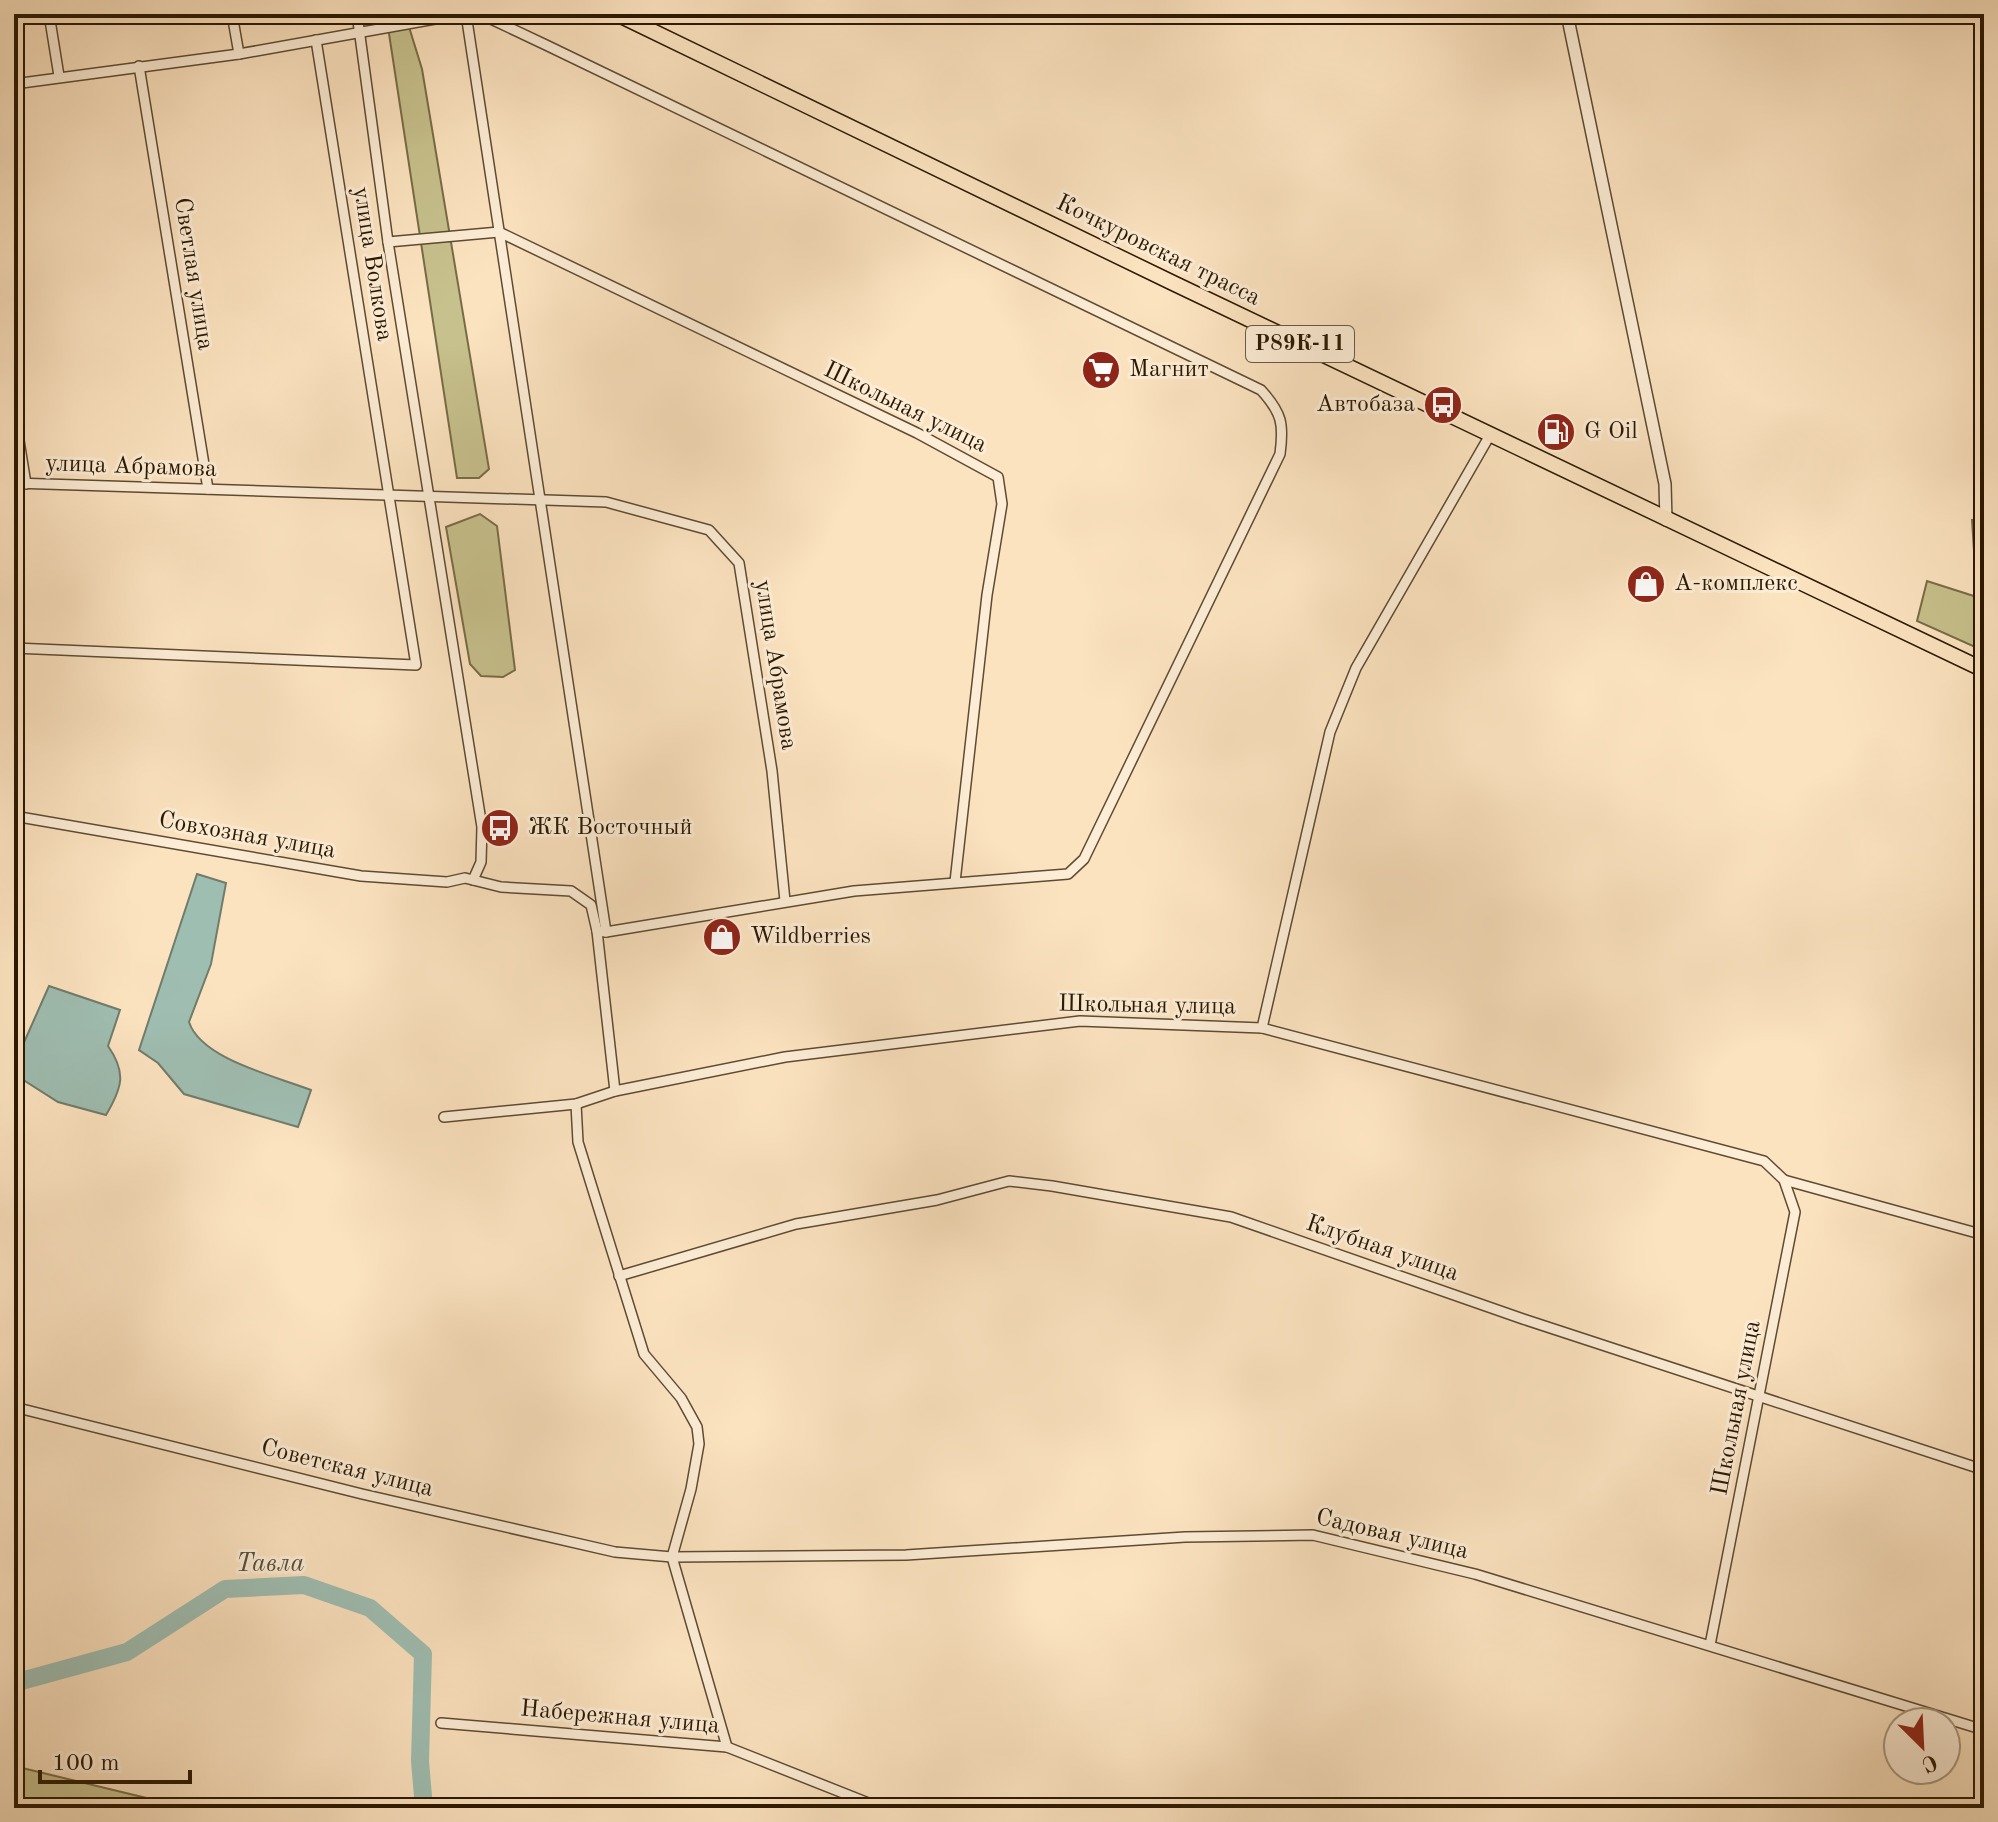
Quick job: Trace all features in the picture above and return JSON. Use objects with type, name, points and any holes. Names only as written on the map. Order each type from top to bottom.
[{"type":"main road","name":"Кочкуровская трасса","points":[[617,14],[1984,670]]},
{"type":"street","points":[[49,14],[59,76]]},
{"type":"street","points":[[232,14],[239,54]]},
{"type":"street","points":[[357,14],[388,242],[482,827],[481,862],[473,880]]},
{"type":"street","points":[[14,84],[239,54],[466,14],[491,19],[840,190],[1261,390],[1274,404],[1284,427],[1280,454],[1084,859],[1068,874],[955,882],[785,901],[602,931]]},
{"type":"street","points":[[466,14],[542,500],[602,931],[599,971],[615,1091]]},
{"type":"street","points":[[1567,14],[1665,484],[1666,520]]},
{"type":"street","name":"улица Волкова","points":[[316,40],[390,495]]},
{"type":"street","name":"Светлая улица","points":[[139,66],[208,489]]},
{"type":"street","points":[[388,242],[499,232]]},
{"type":"street","name":"Школьная улица","points":[[499,232],[917,433],[998,477],[1002,504],[987,595],[955,882]]},
{"type":"street","points":[[14,410],[26,484]]},
{"type":"street","points":[[1262,1028],[1330,732],[1356,668],[1490,435]]},
{"type":"street","name":"улица Абрамова","points":[[14,483],[606,502],[709,530],[739,563],[772,771],[785,901]]},
{"type":"street","points":[[14,648],[416,665],[390,495]]},
{"type":"street","name":"Совхозная улица","points":[[14,816],[361,876],[447,882],[465,878],[501,887],[571,891],[591,905],[602,931]]},
{"type":"street","name":"Школьная улица","points":[[444,1117],[576,1104],[615,1091],[785,1057],[1080,1021],[1262,1028],[1764,1161],[1784,1180],[1795,1212],[1761,1398],[1710,1645]]},
{"type":"street","points":[[576,1104],[578,1142],[644,1354],[681,1398],[697,1427],[699,1444],[691,1489],[672,1557],[727,1747]]},
{"type":"street","name":"Школьная улица","points":[[1784,1180],[1984,1235]]},
{"type":"street","name":"Клубная улица","points":[[619,1276],[796,1224],[937,1200],[1009,1181],[1052,1186],[1231,1217],[1761,1398],[1984,1470]]},
{"type":"street","name":"Советская улица","points":[[14,1407],[362,1494],[600,1549],[672,1557]]},
{"type":"street","name":"Садовая улица","points":[[672,1557],[906,1555],[1185,1537],[1313,1535],[1475,1574],[1984,1730]]},
{"type":"street","name":"Набережная улица","points":[[441,1723],[727,1747],[881,1808]]},
{"type":"shaded area","points":[[386,14],[405,14],[422,69],[489,469],[479,478],[457,478]]},
{"type":"shaded area","points":[[480,514],[497,526],[515,670],[503,677],[481,676],[470,664],[446,527]]},
{"type":"shaded area","points":[[1984,519],[1984,651],[1917,621],[1927,581],[1977,597],[1972,520]]},
{"type":"shaded area","points":[[197,874],[226,883],[211,964],[189,1022],[196,1035],[223,1056],[311,1090],[298,1127],[184,1094],[158,1063],[139,1050]]},
{"type":"shaded area","points":[[49,986],[120,1010],[108,1046],[118,1064],[119,1088],[106,1115],[58,1102],[14,1074],[14,1065]]},
{"type":"shaded area","points":[[14,1766],[188,1808],[14,1808]]},
{"type":"waterway","name":"Тавла","points":[[14,1683],[127,1652],[225,1589],[304,1585],[370,1608],[423,1654],[420,1761],[424,1808]]},
{"type":"place","name":"Магнит","points":[[1101,370]]},
{"type":"place","name":"Автобаза","points":[[1443,405]]},
{"type":"place","name":"G Oil","points":[[1556,432]]},
{"type":"place","name":"А-комплекс","points":[[1646,584]]},
{"type":"place","name":"ЖК Восточный","points":[[500,828]]},
{"type":"place","name":"Wildberries","points":[[722,937]]}]
